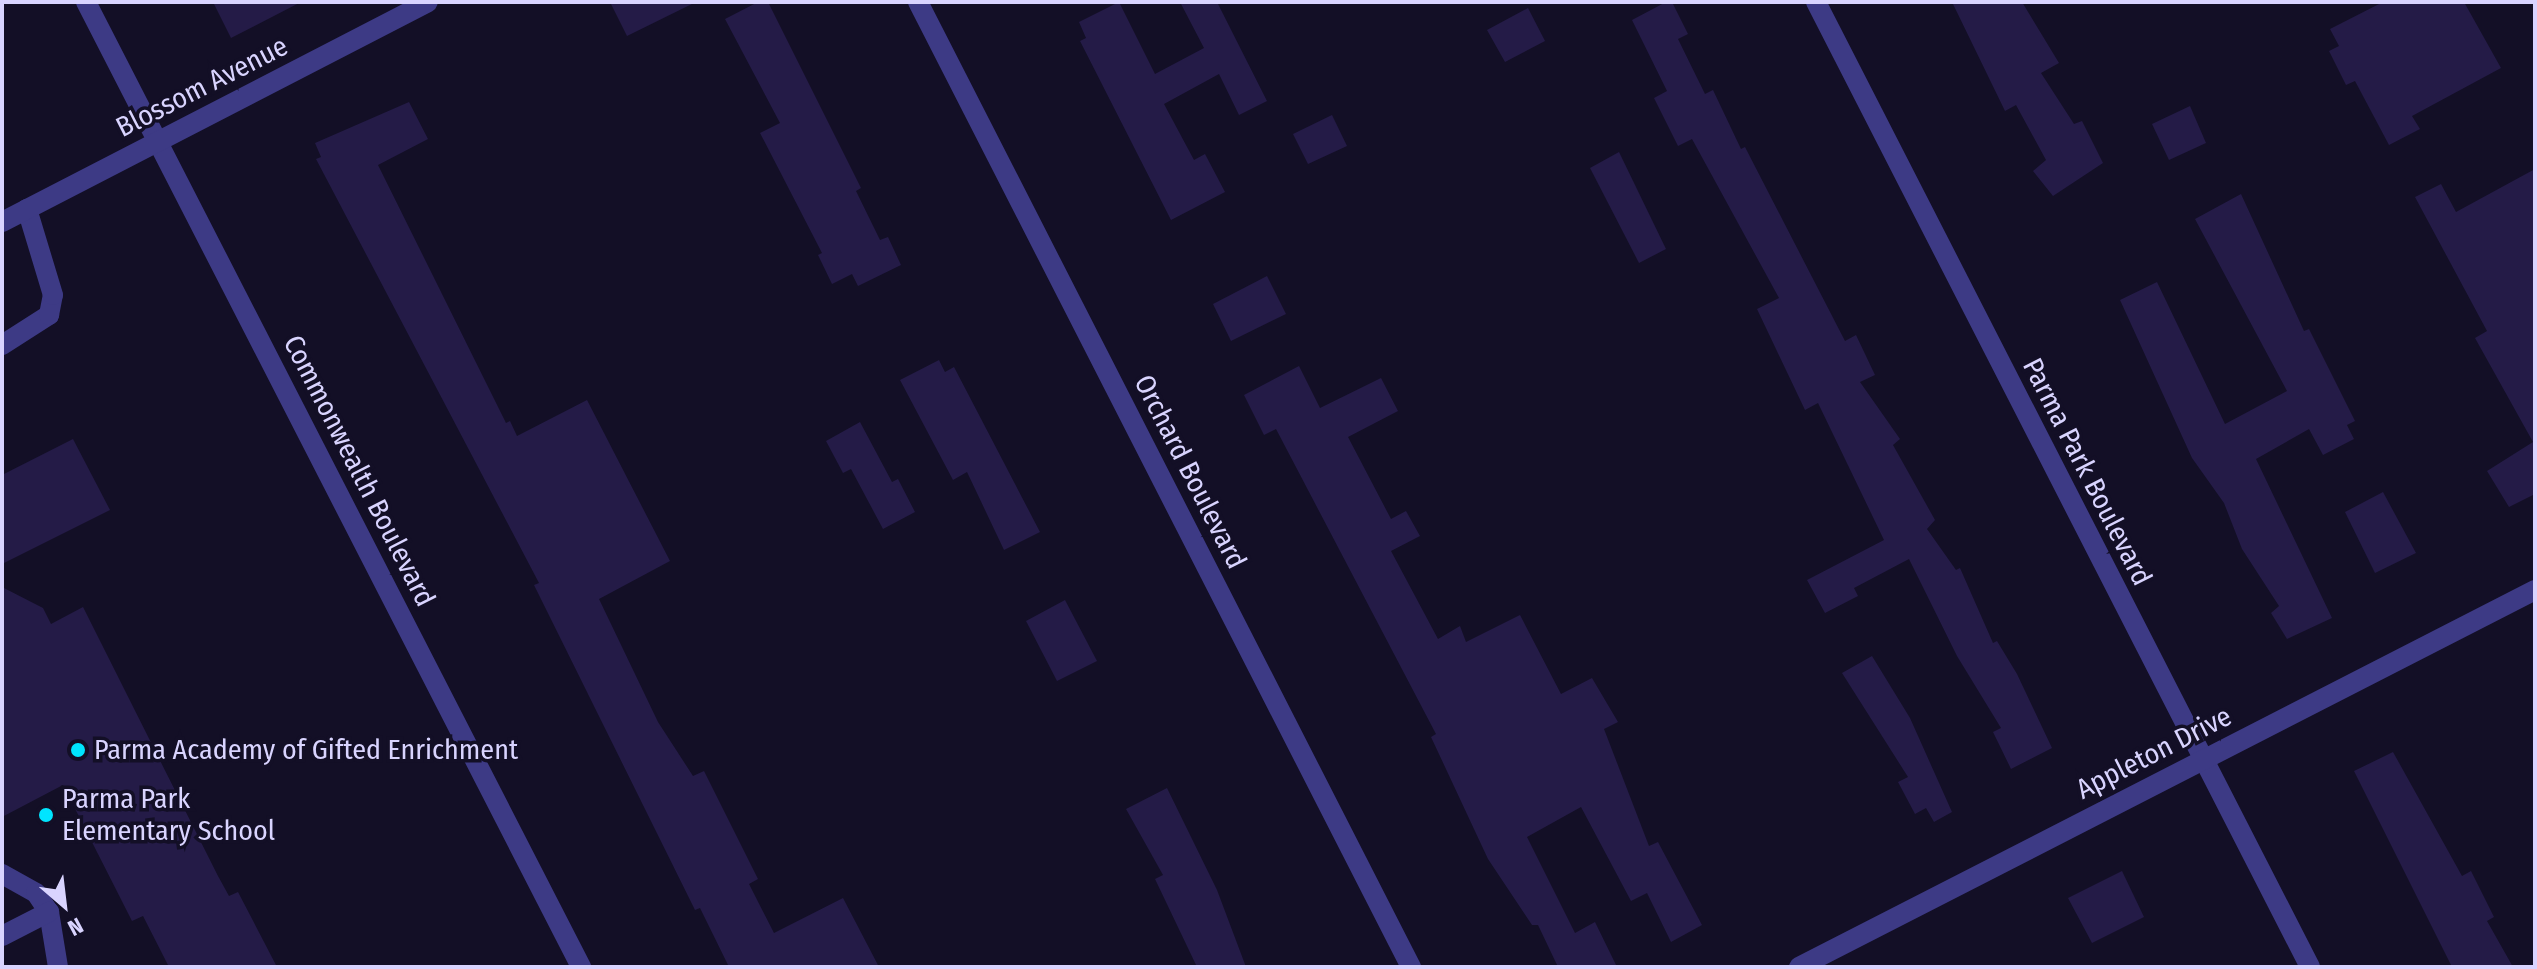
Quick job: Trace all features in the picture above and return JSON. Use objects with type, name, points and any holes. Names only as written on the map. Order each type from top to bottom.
[{"type":"street","name":"Commonwealth Boulevard","points":[[86,2],[581,967]]},
{"type":"street","name":"Blossom Avenue","points":[[2,222],[428,2]]},
{"type":"street","name":"Orchard Boulevard","points":[[918,2],[1411,967]]},
{"type":"street","name":"Parma Park Boulevard","points":[[1816,2],[2310,967]]},
{"type":"street","points":[[2,345],[49,315],[53,295],[27,209]]},
{"type":"street","name":"Appleton Drive","points":[[1799,967],[2535,590]]},
{"type":"street","points":[[2,874],[36,893],[49,912],[58,967]]},
{"type":"street","points":[[2,936],[49,912]]},
{"type":"building","points":[[213,2],[301,2],[231,38]]},
{"type":"building","points":[[610,2],[696,2],[627,36]]},
{"type":"building","points":[[758,2],[768,2],[861,188],[856,191],[880,240],[888,237],[901,265],[858,286],[852,274],[832,284],[818,255],[822,253],[760,133],[780,123],[725,19]]},
{"type":"building","points":[[1119,2],[1155,74],[1204,48],[1180,2],[1217,2],[1267,101],[1239,115],[1219,74],[1164,104],[1194,160],[1205,154],[1225,192],[1171,220],[1080,41],[1086,38],[1079,22]]},
{"type":"building","points":[[1666,2],[1672,2],[1688,34],[1678,39],[1705,94],[1713,90],[1741,149],[1745,147],[1845,341],[1856,335],[1875,375],[1860,382],[1900,439],[1893,445],[1935,520],[1927,529],[1956,570],[1960,568],[1993,643],[1997,641],[2017,674],[2052,748],[2011,769],[1993,732],[2001,728],[1957,656],[1909,559],[1854,588],[1858,596],[1825,613],[1807,580],[1884,540],[1818,403],[1805,410],[1757,309],[1779,298],[1692,139],[1678,146],[1654,98],[1667,91],[1632,20]]},
{"type":"building","points":[[1952,2],[2022,2],[2059,63],[2041,73],[2074,124],[2082,121],[2103,163],[2053,196],[2033,171],[2046,160],[2016,105],[2005,111]]},
{"type":"building","points":[[2383,2],[2464,2],[2501,68],[2412,116],[2420,129],[2389,145],[2355,81],[2346,85],[2329,51],[2339,46],[2330,29]]},
{"type":"building","points":[[1528,8],[1545,41],[1505,62],[1487,30]]},
{"type":"building","points":[[409,102],[428,139],[378,165],[506,423],[510,421],[517,436],[587,400],[670,561],[599,599],[658,722],[693,776],[704,771],[758,879],[749,884],[774,933],[843,898],[879,967],[729,967],[700,908],[695,910],[534,585],[539,583],[316,159],[321,157],[315,143]]},
{"type":"building","points":[[2190,106],[2206,143],[2169,160],[2152,124]]},
{"type":"building","points":[[1332,115],[1347,146],[1308,164],[1293,134]]},
{"type":"building","points":[[1619,152],[1666,249],[1639,263],[1590,168]]},
{"type":"building","points":[[2535,169],[2535,494],[2509,507],[2487,471],[2533,442],[2475,338],[2487,331],[2415,197],[2441,184],[2456,212]]},
{"type":"building","points":[[2241,194],[2304,331],[2309,329],[2355,421],[2347,425],[2354,439],[2323,455],[2309,429],[2256,459],[2332,618],[2287,639],[2271,613],[2279,606],[2242,549],[2224,503],[2192,458],[2120,300],[2157,282],[2225,424],[2287,391],[2195,219]]},
{"type":"building","points":[[1267,276],[1286,314],[1231,341],[1213,304]]},
{"type":"building","points":[[939,360],[945,372],[954,367],[1040,532],[1004,550],[967,472],[953,480],[900,380]]},
{"type":"building","points":[[1299,366],[1320,408],[1381,378],[1398,411],[1348,437],[1391,519],[1406,511],[1420,536],[1391,551],[1438,639],[1460,626],[1466,642],[1520,615],[1561,694],[1592,678],[1618,722],[1604,729],[1649,846],[1658,842],[1702,925],[1671,942],[1647,893],[1631,901],[1581,807],[1527,837],[1575,933],[1595,922],[1617,967],[1558,967],[1538,925],[1532,925],[1488,859],[1431,737],[1436,734],[1276,429],[1264,435],[1244,395]]},
{"type":"building","points":[[860,422],[892,482],[898,479],[915,512],[883,529],[851,469],[843,473],[826,441]]},
{"type":"building","points":[[73,439],[110,510],[2,564],[2,475]]},
{"type":"building","points":[[2383,492],[2416,553],[2375,573],[2345,512]]},
{"type":"building","name":"Parma Academy of Gifted Enrichment","points":[[2,587],[43,608],[51,624],[83,607],[218,876],[229,896],[238,892],[277,967],[169,967],[143,916],[132,921],[63,785],[2,817]]},
{"type":"building","points":[[1065,600],[1097,661],[1057,681],[1026,621]]},
{"type":"building","points":[[1872,656],[1910,718],[1952,812],[1934,822],[1926,808],[1915,814],[1898,782],[1908,777],[1842,673]]},
{"type":"building","points":[[2393,752],[2462,876],[2471,871],[2494,917],[2487,921],[2513,967],[2452,967],[2354,771]]},
{"type":"building","points":[[1167,788],[1217,890],[1246,967],[1197,967],[1155,879],[1163,875],[1126,809]]},
{"type":"building","points":[[2122,871],[2144,917],[2092,943],[2068,898]]},
{"type":"place","name":"Parma Academy of Gifted Enrichment","points":[[78,750]]},
{"type":"place","name":"Parma Park Elementary School","points":[[46,815]]}]
